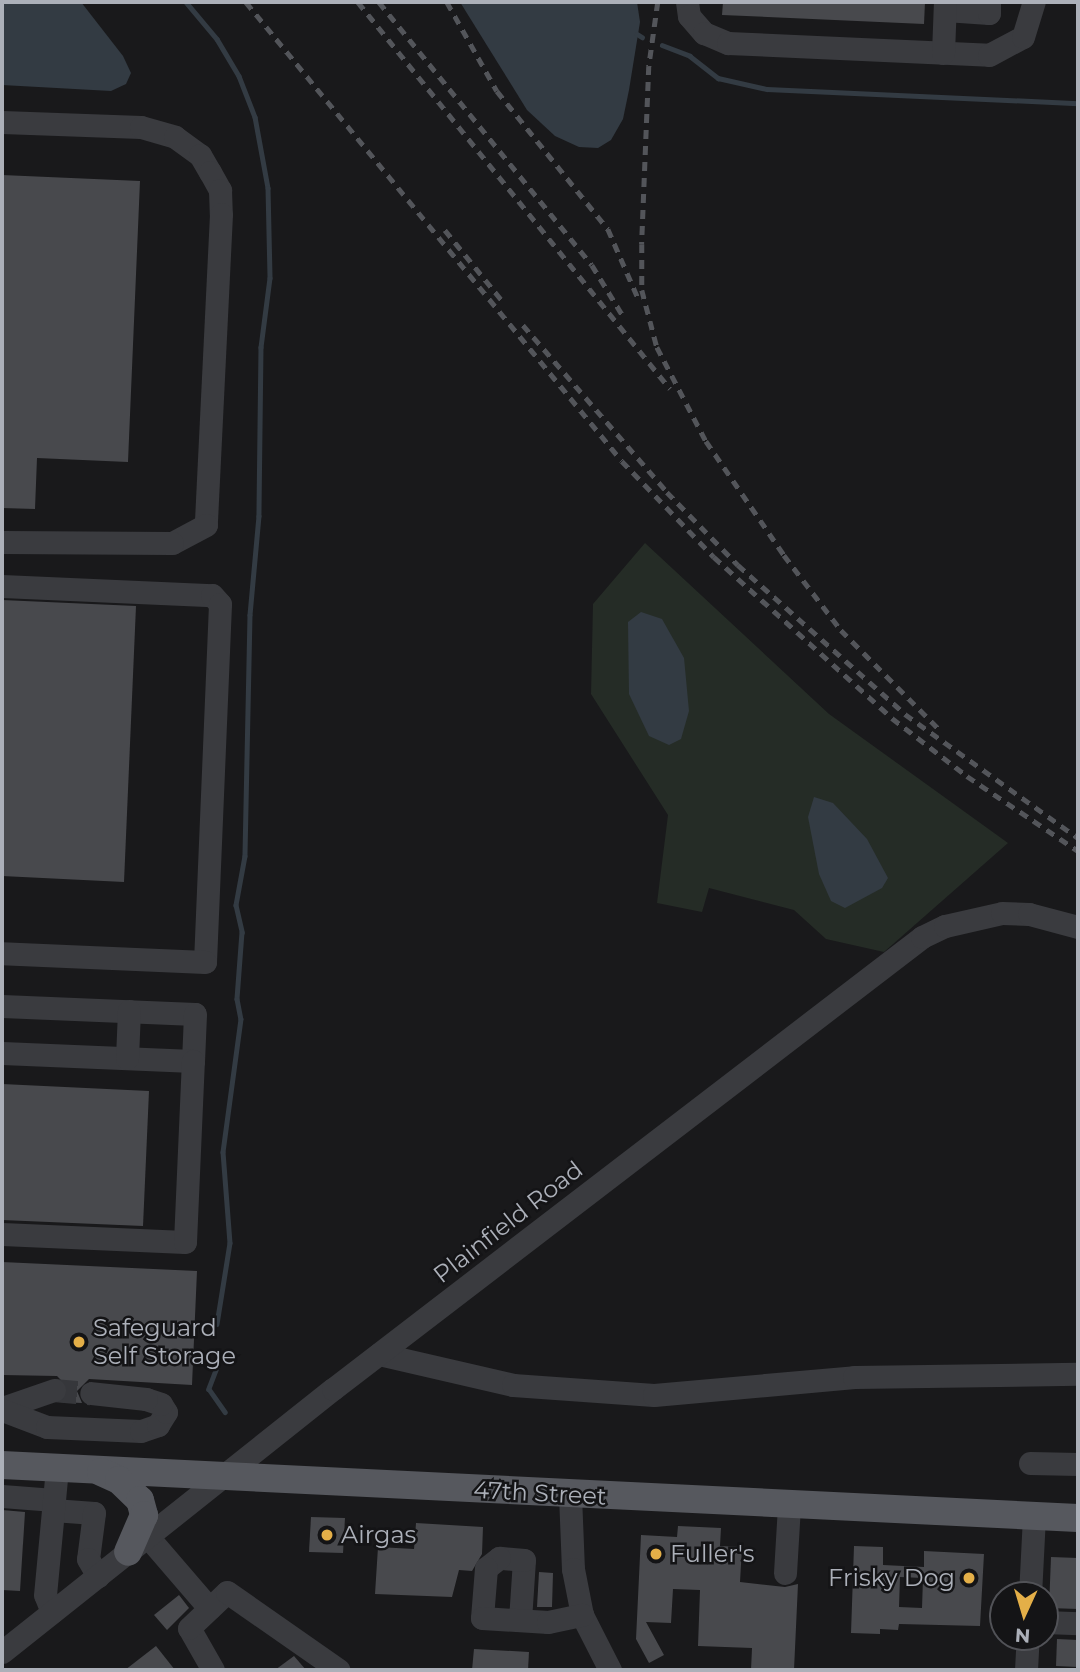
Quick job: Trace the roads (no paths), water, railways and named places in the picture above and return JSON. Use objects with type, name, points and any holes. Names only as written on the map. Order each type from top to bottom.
[{"type":"main road","name":"47th Street","points":[[2,1465],[1078,1518]]},
{"type":"main road","points":[[95,1470],[119,1480],[140,1500],[144,1515],[138,1544]]},
{"type":"street","points":[[687,2],[689,16],[704,33],[728,43],[989,55],[1007,48],[1023,37],[1034,2]]},
{"type":"street","points":[[943,53],[945,6],[989,13],[989,2]]},
{"type":"street","points":[[2,122],[141,127],[175,137],[200,155],[211,172],[220,190],[221,214],[206,525],[172,543],[2,542]]},
{"type":"street","points":[[2,586],[212,595],[220,604],[205,962],[2,953]]},
{"type":"street","name":"Plainfield Road","points":[[2,1652],[379,1354],[922,937],[977,916],[1002,913],[1049,918],[1078,927]]},
{"type":"street","points":[[2,1006],[195,1014],[185,1242],[2,1234]]},
{"type":"street","points":[[127,1058],[129,1011]]},
{"type":"street","points":[[2,1053],[193,1061]]},
{"type":"street","points":[[379,1354],[513,1385],[654,1395],[854,1377],[1078,1374]]},
{"type":"street","points":[[2,1409],[54,1390]]},
{"type":"street","points":[[2,1409],[47,1427],[141,1431],[158,1425],[166,1412],[161,1404],[146,1399],[91,1393]]},
{"type":"street","points":[[1030,1463],[1078,1464]]},
{"type":"street","points":[[52,1612],[45,1595],[57,1468]]},
{"type":"street","points":[[570,1495],[573,1569],[582,1615],[599,1666]]},
{"type":"street","points":[[2,1496],[94,1513],[88,1559],[98,1576]]},
{"type":"street","points":[[785,1573],[789,1505]]},
{"type":"street","points":[[1031,1581],[1034,1516]]},
{"type":"street","points":[[138,1544],[209,1608]]},
{"type":"street","points":[[213,1670],[189,1635],[189,1628],[227,1592],[241,1599],[339,1670]]},
{"type":"street","points":[[520,1620],[548,1622],[582,1615]]},
{"type":"street","points":[[1059,1622],[1078,1623]]},
{"type":"street","points":[[1026,1670],[1027,1651]]},
{"type":"waterway","points":[[186,2],[217,39],[239,76],[255,117],[268,188],[270,278],[261,347],[259,516],[250,615],[245,856],[236,905],[242,932],[237,999],[241,1019],[223,1152],[230,1243],[217,1324]]},
{"type":"waterway","points":[[637,34],[642,37]]},
{"type":"waterway","points":[[662,45],[690,56],[718,78],[767,89],[1078,103]]},
{"type":"waterway","points":[[218,1365],[209,1389],[225,1412]]},
{"type":"tunnel","points":[[54,1390],[91,1393]]},
{"type":"railway","points":[[246,2],[622,461],[714,557],[892,718],[967,776],[1078,851]]},
{"type":"railway","points":[[358,2],[670,389]]},
{"type":"railway","points":[[379,2],[592,265],[625,319]]},
{"type":"railway","points":[[447,2],[497,91],[608,229],[639,300]]},
{"type":"railway","points":[[658,2],[649,66],[642,244],[642,290],[657,347],[706,441],[784,555],[841,630],[939,729]]},
{"type":"railway","points":[[445,230],[505,304]]},
{"type":"railway","points":[[523,325],[667,492],[738,565],[905,714],[1078,838]]},
{"type":"place","name":"Safeguard Self Storage","points":[[79,1342]]},
{"type":"place","name":"Airgas","points":[[327,1535]]},
{"type":"place","name":"Fuller's","points":[[656,1554]]},
{"type":"place","name":"Frisky Dog","points":[[969,1578]]}]
